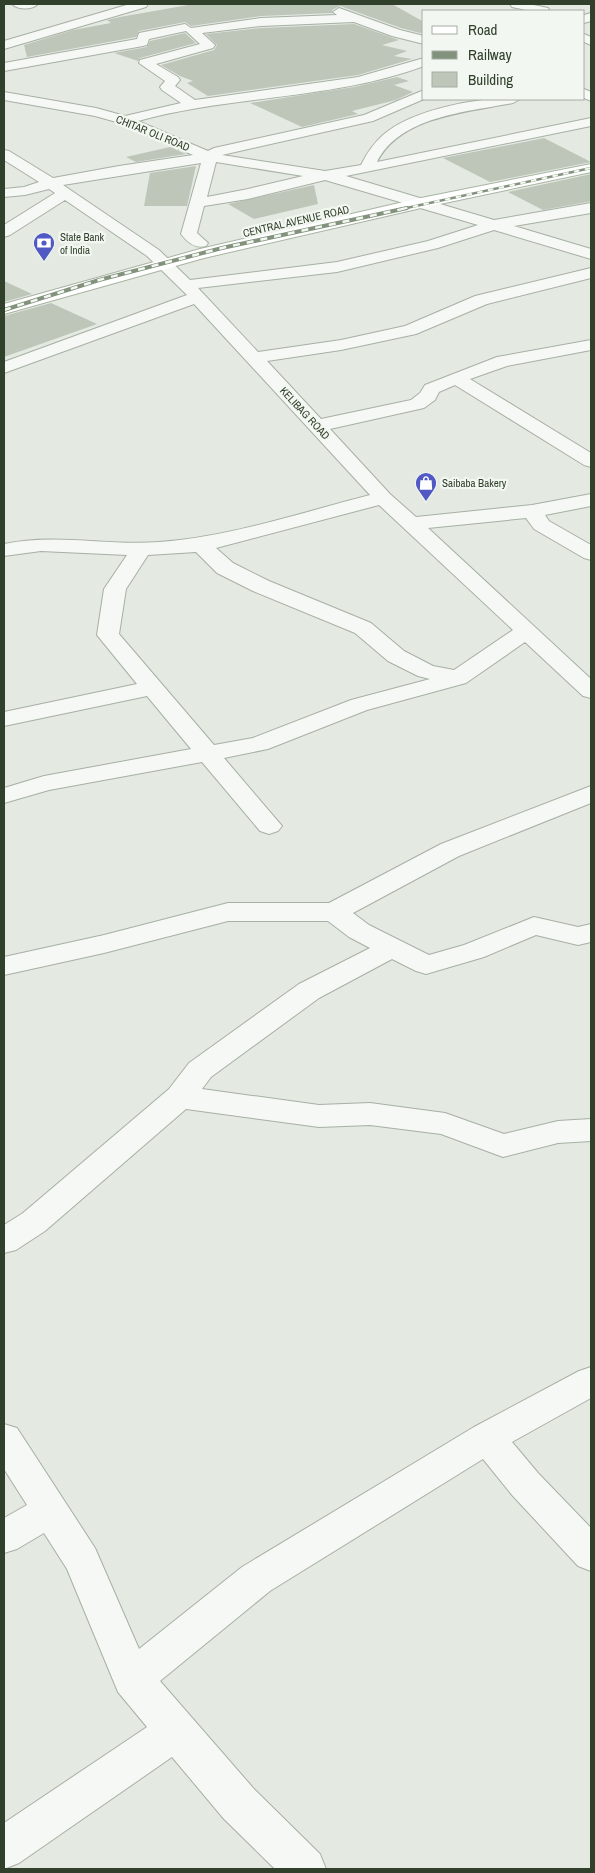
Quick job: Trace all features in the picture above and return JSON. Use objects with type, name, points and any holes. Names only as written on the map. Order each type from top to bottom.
[{"type":"main road","name":"CENTRAL AVENUE ROAD","points":[[4,297],[159,258],[200,243],[403,197],[591,158]]},
{"type":"main road","points":[[4,309],[159,258],[591,168]]},
{"type":"street","points":[[18,4],[32,4]]},
{"type":"street","points":[[516,4],[539,10]]},
{"type":"street","points":[[4,45],[142,5]]},
{"type":"street","points":[[327,7],[373,25],[422,39]]},
{"type":"street","points":[[164,17],[189,30],[209,45],[145,63],[172,79],[173,81],[167,87],[193,105]]},
{"type":"street","points":[[4,67],[143,42],[143,36],[261,22],[356,18]]},
{"type":"street","points":[[373,25],[407,22]]},
{"type":"street","points":[[125,120],[152,112],[318,87],[400,70],[422,63]]},
{"type":"street","points":[[4,193],[58,188],[119,170],[206,156],[368,118],[422,95]]},
{"type":"street","name":"CHITAR OLI ROAD","points":[[4,96],[96,112],[125,120],[206,156]]},
{"type":"street","points":[[366,169],[370,156],[376,148],[400,129],[433,116],[508,100]]},
{"type":"street","points":[[368,118],[400,129]]},
{"type":"street","points":[[196,203],[248,194],[325,175],[366,169],[591,122]]},
{"type":"street","name":"KELIBAG ROAD","points":[[4,154],[58,188],[159,258],[192,291],[383,498],[591,691]]},
{"type":"street","points":[[206,156],[325,175],[591,254]]},
{"type":"street","points":[[200,243],[189,234],[206,156]]},
{"type":"street","points":[[4,232],[58,188]]},
{"type":"street","points":[[4,368],[192,291],[337,267],[432,244],[494,225],[591,208]]},
{"type":"street","points":[[254,358],[341,345],[410,330],[481,300],[591,273]]},
{"type":"street","points":[[317,426],[417,404],[428,396],[431,389],[503,361],[591,345]]},
{"type":"street","points":[[456,378],[591,461]]},
{"type":"street","points":[[4,550],[18,547],[66,545],[142,548],[201,545],[383,498]]},
{"type":"street","points":[[410,524],[532,511],[591,500]]},
{"type":"street","points":[[532,511],[541,525],[591,554]]},
{"type":"street","points":[[201,545],[226,568],[260,586],[364,628],[396,656],[426,671],[458,678]]},
{"type":"street","points":[[142,548],[115,589],[108,635],[269,826]]},
{"type":"street","points":[[4,796],[44,782],[259,744],[359,705],[458,678],[526,631]]},
{"type":"street","points":[[4,719],[152,688]]},
{"type":"street","points":[[4,966],[104,944],[228,912],[334,912],[450,850],[591,794]]},
{"type":"street","points":[[334,912],[359,931],[426,965],[474,951],[534,926],[578,936],[591,932]]},
{"type":"street","points":[[4,1241],[34,1222],[180,1097],[200,1070],[309,991],[392,948]]},
{"type":"street","points":[[180,1097],[319,1116],[370,1114],[446,1124],[503,1146],[558,1132],[591,1130]]},
{"type":"street","points":[[132,1679],[256,1579],[487,1438],[591,1381]]},
{"type":"street","points":[[487,1438],[525,1484],[591,1552]]},
{"type":"street","points":[[4,1439],[82,1560],[132,1679],[238,1804],[305,1869]]},
{"type":"street","points":[[4,1537],[50,1511]]},
{"type":"street","points":[[4,1848],[176,1731]]},
{"type":"building","points":[[194,4],[392,4],[422,21],[422,32],[401,28],[340,6],[332,10],[332,13],[261,16],[191,26],[185,22],[139,31],[136,37],[27,57],[24,45],[73,30],[111,23],[107,20]]},
{"type":"building","points":[[354,24],[399,40],[382,45],[407,51],[394,56],[412,59],[358,75],[208,96],[187,83],[193,81],[161,65],[214,50],[217,45],[206,34],[261,28]]},
{"type":"building","points":[[185,33],[196,43],[140,58],[138,61],[114,53],[147,47],[150,41]]},
{"type":"building","points":[[397,77],[409,81],[394,85],[413,92],[396,100],[352,111],[358,114],[302,127],[250,103],[354,87]]},
{"type":"building","points":[[544,138],[591,162],[490,182],[443,158]]},
{"type":"building","points":[[170,147],[186,154],[136,162],[126,157]]},
{"type":"building","points":[[196,166],[187,206],[144,206],[150,173]]},
{"type":"building","points":[[591,174],[591,201],[587,202],[543,210],[508,192]]},
{"type":"building","points":[[314,185],[318,204],[254,219],[228,204]]},
{"type":"building","points":[[4,281],[32,294],[4,302]]},
{"type":"building","points":[[51,303],[97,324],[4,357],[4,316]]},
{"type":"railway","points":[[402,209],[591,168]]},
{"type":"railway","points":[[4,310],[99,280],[222,248],[407,208]]},
{"type":"place","name":"State Bank of India","points":[[44,262]]},
{"type":"place","name":"Saibaba Bakery","points":[[426,502]]}]
